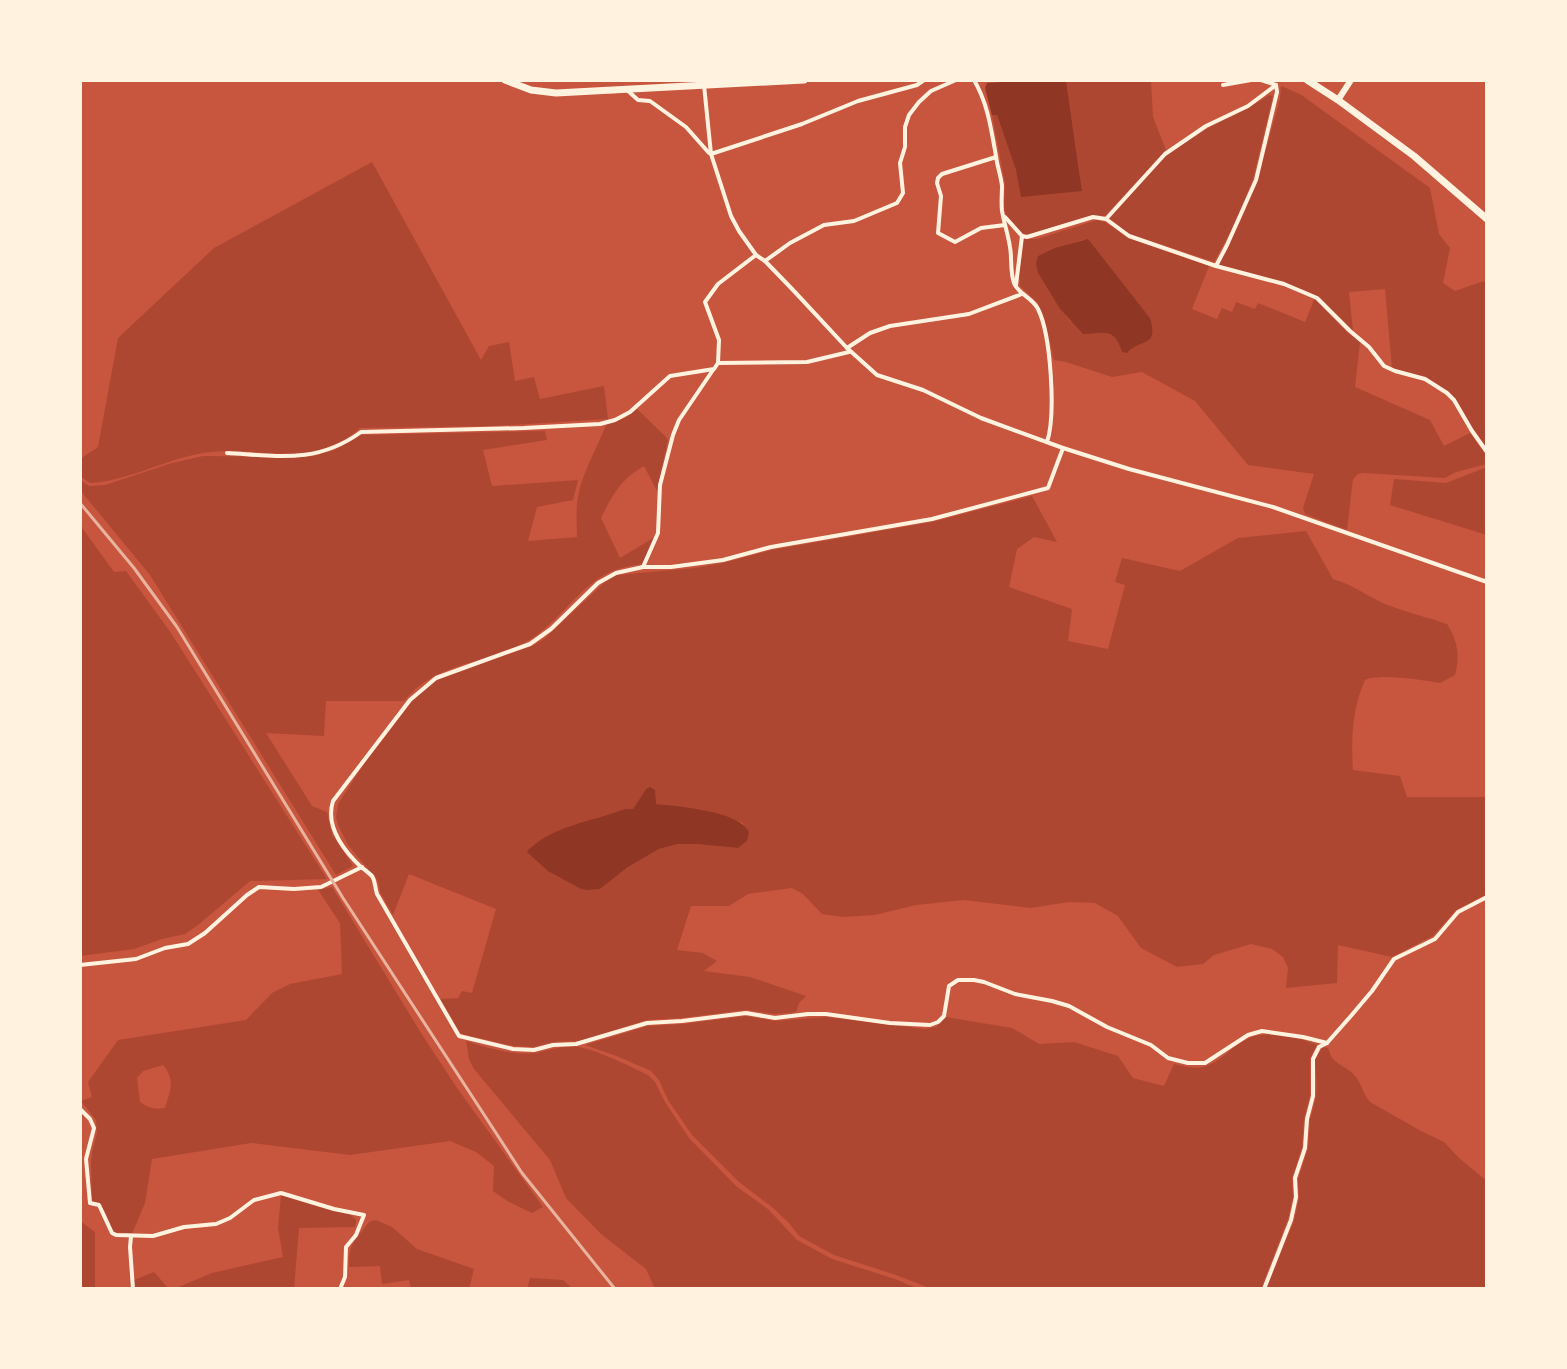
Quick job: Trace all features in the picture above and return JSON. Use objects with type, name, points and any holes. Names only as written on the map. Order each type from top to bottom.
[{"type":"main road","points":[[505,80],[531,90],[556,93],[804,80]]},
{"type":"main road","points":[[1307,80],[1414,156],[1487,219]]},
{"type":"main road","points":[[1338,100],[1351,80]]},
{"type":"street","points":[[711,154],[802,124],[858,101],[917,85],[924,80]]},
{"type":"street","points":[[765,261],[824,225],[854,221],[897,203],[903,193],[900,163],[909,115],[931,91],[956,80]]},
{"type":"street","points":[[974,80],[983,95],[990,119],[1002,184],[1001,208],[1016,288],[1036,304],[1041,315],[1050,361],[1052,413],[1047,442]]},
{"type":"street","points":[[1223,85],[1251,80]]},
{"type":"street","points":[[1261,80],[1276,85]]},
{"type":"street","points":[[704,85],[711,154],[731,216],[747,243],[848,350],[877,375],[923,390],[981,418],[1063,448],[1273,507],[1487,582]]},
{"type":"street","points":[[1106,219],[1165,154],[1206,126],[1248,106],[1276,85]]},
{"type":"street","points":[[1216,266],[1256,180],[1277,92],[1276,85]]},
{"type":"street","points":[[625,88],[638,100],[650,101],[686,127],[711,154]]},
{"type":"street","points":[[996,157],[938,178],[941,196],[938,233],[955,242],[981,228],[1005,225]]},
{"type":"street","points":[[1003,215],[1022,236],[1031,237],[1093,217],[1106,219],[1129,236],[1216,266],[1284,284],[1317,298],[1369,347],[1384,366],[1425,379],[1447,393],[1487,452]]},
{"type":"street","points":[[1016,288],[1022,236]]},
{"type":"street","points":[[643,567],[658,533],[660,485],[673,435],[718,363],[719,340],[705,302],[718,284],[756,255]]},
{"type":"street","points":[[718,363],[807,362],[848,350],[870,333],[890,326],[969,314],[1023,293]]},
{"type":"street","points":[[227,453],[273,456],[314,454],[342,445],[361,432],[600,424],[630,412],[670,376],[714,369]]},
{"type":"street","points":[[1063,448],[1048,488],[1002,501],[932,519],[771,547],[723,560],[683,566],[643,567],[616,573],[530,644],[436,678],[410,700],[344,784],[331,806],[336,833],[345,848],[373,876],[377,894],[459,1036],[513,1049],[534,1050],[576,1044],[647,1023],[746,1013],[775,1018],[826,1014],[930,1025],[944,1016],[949,986],[958,980],[984,982],[1015,994],[1069,1006],[1107,1027],[1151,1045],[1168,1058],[1188,1063],[1205,1063],[1248,1035],[1262,1031],[1327,1043]]},
{"type":"street","points":[[80,965],[136,959],[165,948],[188,944],[259,887],[321,887],[362,867]]},
{"type":"street","points":[[1264,1289],[1291,1220],[1296,1197],[1295,1178],[1305,1148],[1307,1119],[1313,1096],[1313,1059],[1319,1047],[1327,1043],[1372,991],[1394,959],[1435,939],[1458,912],[1487,897]]},
{"type":"street","points":[[80,1109],[94,1128],[86,1159],[90,1203],[99,1205],[112,1233],[158,1236],[184,1227],[226,1221],[260,1198],[281,1193],[295,1196],[364,1215],[356,1235],[346,1247],[345,1277],[340,1289]]},
{"type":"street","points":[[131,1236],[133,1289]]},
{"type":"shaded area","points":[[1066,80],[1151,80],[1153,117],[1166,150],[1105,216],[1092,215],[1023,234],[1006,215],[1004,208],[1005,184],[992,115],[997,115],[1016,170],[1080,175]]},
{"type":"shaded area","points":[[1066,80],[1082,191],[1021,197],[1016,170],[997,115],[992,115],[985,88],[987,83]]},
{"type":"shaded area","points":[[1281,86],[1300,94],[1430,188],[1439,234],[1450,248],[1443,283],[1455,291],[1487,281],[1487,449],[1448,392],[1426,378],[1392,368],[1385,289],[1349,292],[1353,331],[1318,297],[1307,291],[1218,265],[1257,181]]},
{"type":"shaded area","points":[[1269,95],[1273,96],[1253,179],[1236,222],[1214,262],[1130,234],[1109,218],[1167,154],[1191,137]]},
{"type":"shaded area","points":[[372,162],[481,360],[489,346],[509,342],[515,381],[534,377],[540,399],[604,386],[608,419],[494,426],[360,428],[341,442],[322,450],[282,454],[219,451],[185,457],[104,481],[90,483],[80,476],[80,459],[98,447],[118,338],[214,248]]},
{"type":"shaded area","points":[[1097,220],[1128,238],[1209,266],[1192,309],[1217,319],[1222,308],[1232,312],[1236,302],[1255,309],[1258,303],[1305,322],[1316,300],[1360,342],[1355,387],[1430,420],[1444,446],[1470,433],[1487,457],[1487,464],[1445,478],[1358,474],[1353,479],[1347,530],[1305,514],[1303,508],[1314,474],[1248,465],[1195,401],[1142,372],[1112,377],[1054,360],[1038,303],[1020,286],[1024,239],[1037,239]],"holes":[[[1088,240],[1150,318],[1136,343],[1128,350],[1122,352],[1115,335],[1071,322],[1038,273],[1038,256]]]},
{"type":"shaded area","points":[[1088,239],[1150,318],[1150,338],[1127,353],[1122,352],[1116,338],[1108,333],[1083,334],[1060,309],[1038,273],[1038,256]]},
{"type":"shaded area","points":[[637,409],[668,439],[657,491],[644,466],[618,488],[601,518],[620,558],[655,537],[642,564],[615,570],[596,580],[531,639],[498,654],[448,670],[417,688],[404,701],[326,701],[324,736],[266,733],[312,806],[327,812],[332,834],[353,866],[336,875],[150,575],[80,490],[80,480],[89,486],[105,485],[203,456],[314,456],[334,450],[360,435],[545,431],[547,440],[483,450],[492,486],[578,480],[573,500],[537,507],[528,541],[577,537],[579,494],[606,425],[625,418]]},
{"type":"shaded area","points":[[1487,467],[1487,535],[1390,505],[1394,479],[1446,483]]},
{"type":"shaded area","points":[[1032,496],[1057,542],[1034,537],[1017,549],[1009,587],[1072,609],[1068,641],[1108,649],[1125,585],[1115,582],[1122,558],[1180,571],[1238,538],[1306,531],[1333,579],[1385,604],[1447,624],[1457,649],[1455,675],[1440,683],[1390,677],[1365,680],[1353,724],[1353,770],[1400,776],[1407,797],[1487,797],[1487,894],[1456,910],[1433,936],[1392,957],[1338,945],[1337,983],[1286,988],[1288,968],[1283,957],[1272,949],[1251,944],[1214,955],[1203,964],[1177,967],[1141,948],[1118,916],[1095,903],[1069,902],[1030,908],[964,900],[916,905],[875,915],[843,917],[822,914],[803,894],[792,888],[748,894],[729,906],[691,906],[677,950],[703,953],[717,961],[704,971],[750,977],[806,996],[796,1012],[775,1014],[747,1010],[647,1020],[579,1041],[533,1047],[513,1046],[461,1034],[440,999],[458,998],[462,991],[472,993],[496,909],[409,874],[393,915],[380,892],[378,881],[348,845],[336,817],[338,804],[365,762],[413,700],[436,680],[544,639],[605,582],[617,575],[695,568],[772,550],[932,522]],"holes":[[[646,789],[655,790],[655,804],[699,809],[743,823],[747,841],[738,848],[678,844],[659,849],[628,867],[600,889],[581,889],[531,846],[625,809],[633,809]]]},
{"type":"shaded area","points":[[80,525],[114,572],[126,571],[171,633],[327,879],[250,881],[185,934],[134,949],[80,956]]},
{"type":"shaded area","points":[[650,787],[655,790],[656,804],[707,811],[733,819],[749,832],[747,841],[738,848],[678,844],[659,849],[628,867],[600,889],[588,890],[548,871],[528,853],[549,835],[633,809]]},
{"type":"shaded area","points":[[332,887],[457,1088],[543,1207],[532,1213],[493,1191],[494,1166],[476,1152],[450,1141],[350,1155],[251,1143],[152,1159],[145,1203],[132,1234],[114,1232],[104,1210],[92,1201],[91,1163],[97,1133],[96,1120],[81,1101],[92,1097],[88,1082],[118,1040],[246,1020],[272,993],[290,984],[342,974],[340,923],[318,890]],"holes":[[[163,1065],[170,1076],[171,1086],[165,1108],[152,1108],[140,1102],[137,1078],[143,1071]]]},
{"type":"shaded area","points":[[746,1016],[775,1021],[826,1017],[925,1029],[936,1027],[946,1017],[1012,1028],[1039,1044],[1074,1042],[1118,1056],[1133,1078],[1164,1086],[1174,1064],[1194,1068],[1206,1066],[1243,1041],[1256,1036],[1283,1036],[1317,1045],[1310,1058],[1310,1096],[1304,1119],[1302,1148],[1292,1178],[1293,1197],[1288,1219],[1261,1289],[932,1289],[834,1255],[799,1236],[789,1223],[739,1182],[692,1135],[651,1071],[585,1045],[648,1026]]},
{"type":"shaded area","points":[[466,1041],[518,1053],[561,1047],[585,1048],[648,1075],[689,1138],[736,1186],[769,1210],[797,1240],[832,1259],[919,1289],[655,1289],[646,1269],[601,1234],[566,1198],[550,1160],[474,1069]]},
{"type":"shaded area","points":[[1323,1047],[1328,1048],[1333,1059],[1356,1077],[1370,1102],[1444,1142],[1487,1181],[1487,1289],[1266,1289],[1294,1221],[1299,1198],[1298,1179],[1308,1149],[1310,1120],[1316,1097],[1315,1059]]},
{"type":"shaded area","points":[[281,1195],[351,1215],[356,1220],[355,1227],[299,1228],[294,1289],[174,1289],[212,1273],[283,1257],[278,1228]]},
{"type":"shaded area","points":[[376,1220],[392,1227],[417,1249],[474,1269],[469,1289],[411,1289],[409,1280],[382,1284],[380,1266],[349,1267],[354,1242],[369,1222]]},
{"type":"shaded area","points":[[80,1221],[95,1232],[95,1289],[80,1289]]},
{"type":"shaded area","points":[[154,1272],[169,1289],[135,1289],[134,1280]]},
{"type":"shaded area","points":[[530,1278],[563,1280],[573,1289],[527,1289]]},
{"type":"railway","points":[[80,503],[134,568],[177,627],[343,898],[522,1173],[615,1289]]}]
